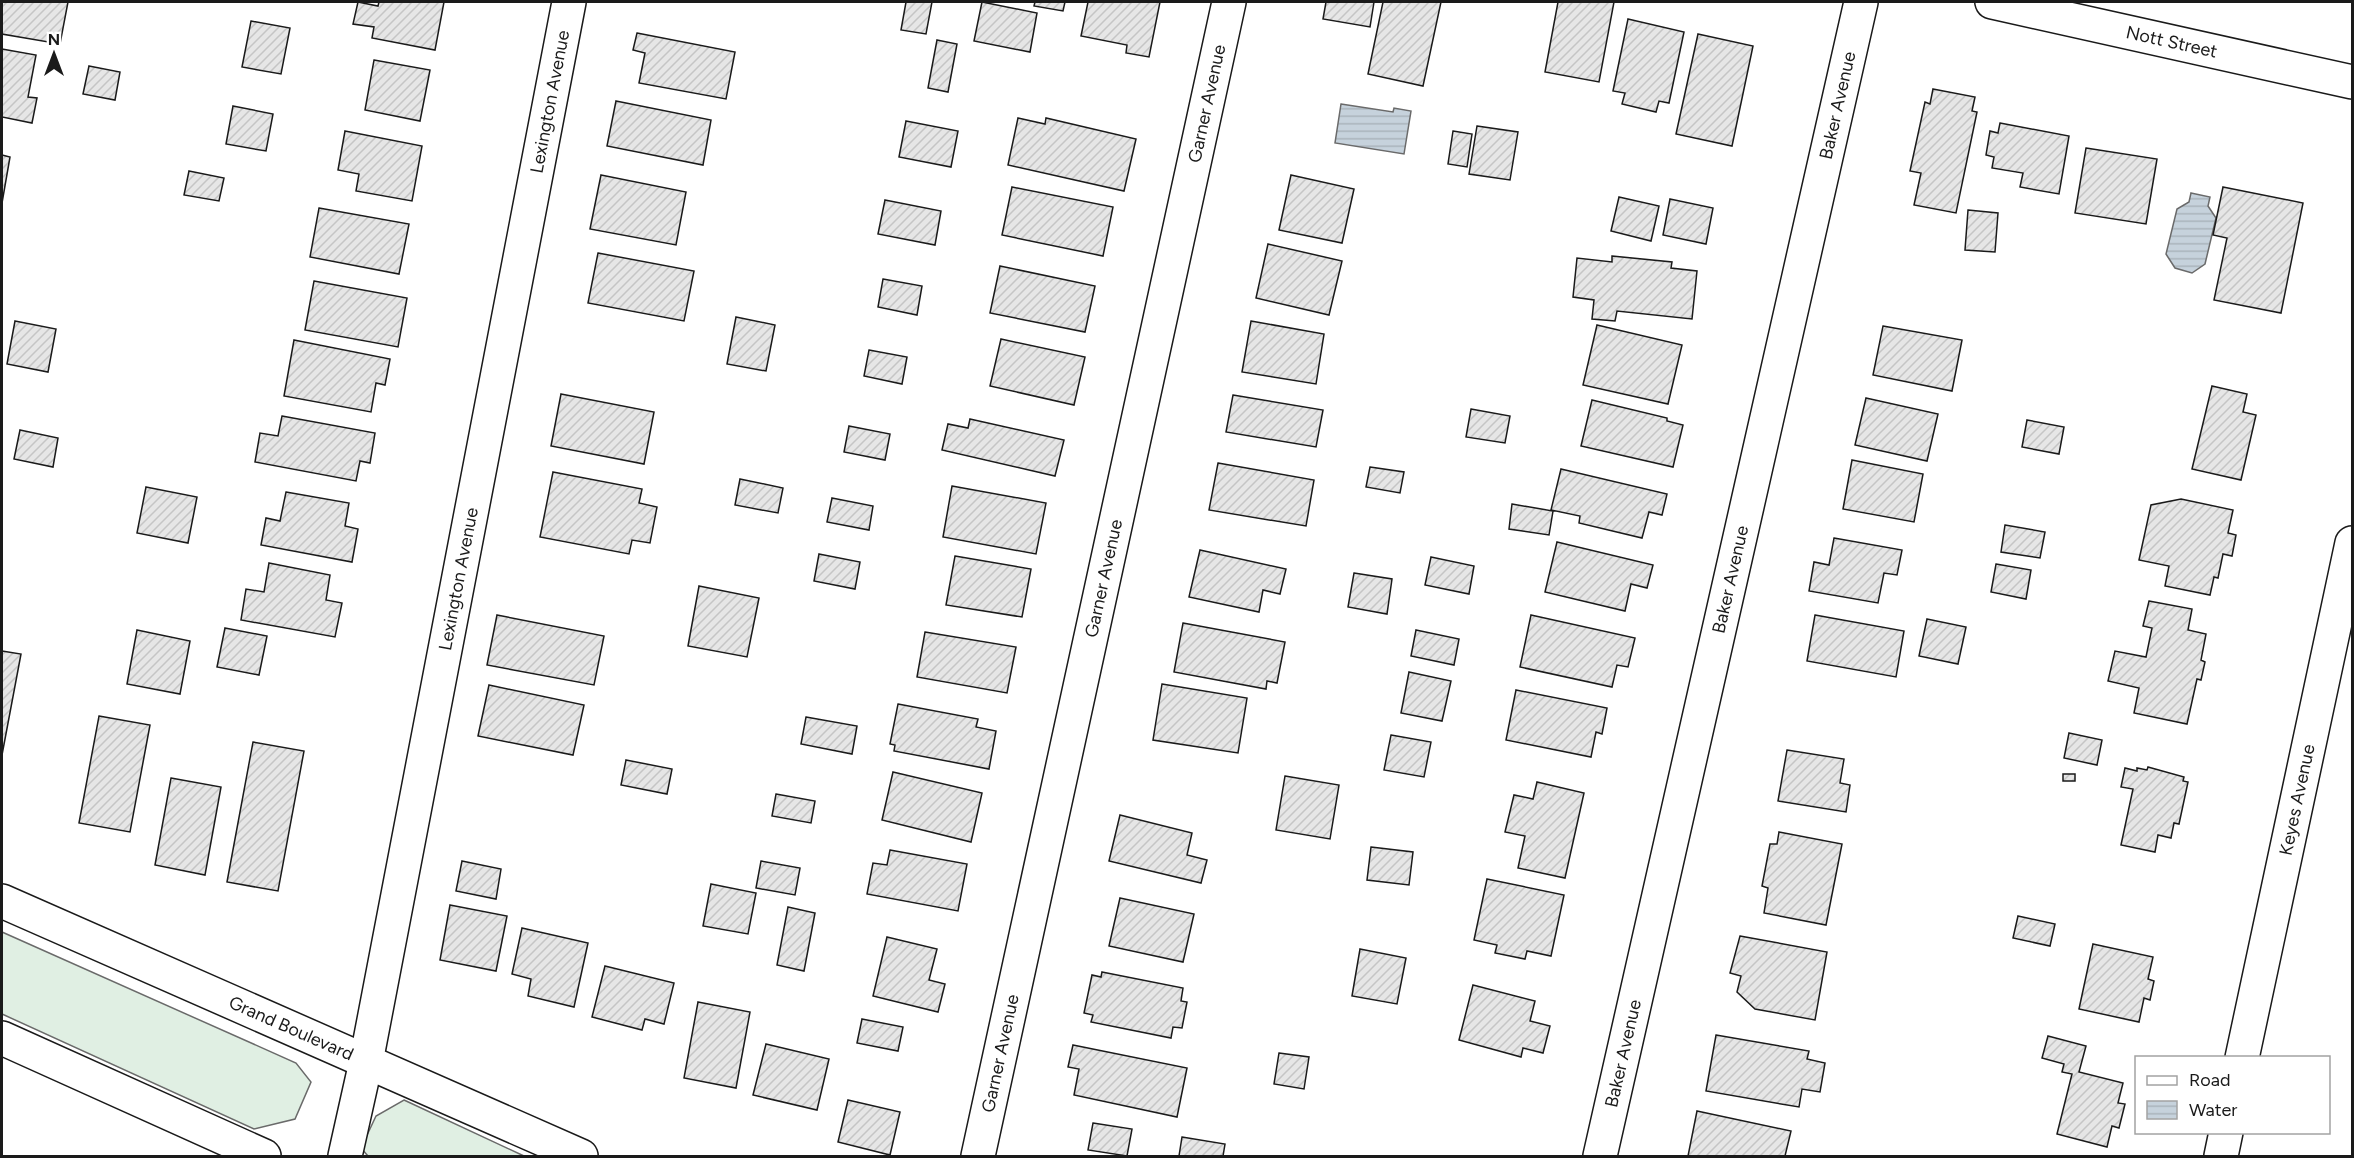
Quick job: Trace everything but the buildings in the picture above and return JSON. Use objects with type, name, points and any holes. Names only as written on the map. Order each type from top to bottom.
[{"type":"street","name":"Lexington Avenue","points":[[345,1156],[366,1062],[569,2]]},
{"type":"street","name":"Garner Avenue","points":[[978,1156],[1229,2]]},
{"type":"street","name":"Baker Avenue","points":[[1600,1156],[1862,2]]},
{"type":"street","name":"Nott Street","points":[[1992,2],[2352,82]]},
{"type":"street","name":"Keyes Avenue","points":[[2242,1056],[2352,543]]},
{"type":"street","name":"Grand Boulevard","points":[[2,901],[581,1156]]},
{"type":"street","points":[[2,1038],[264,1156]]},
{"type":"street","points":[[2221,1156],[2226,1134]]},
{"type":"green space","points":[[2,932],[296,1063],[311,1082],[295,1119],[254,1129],[2,1014]]},
{"type":"green space","points":[[404,1100],[524,1156],[368,1156],[361,1148],[376,1116]]},
{"type":"water","points":[[1341,104],[1393,112],[1394,108],[1411,111],[1404,154],[1335,143]]},
{"type":"water","points":[[2191,193],[2210,197],[2208,206],[2216,218],[2205,264],[2192,273],[2175,268],[2166,254],[2177,209],[2189,202]]}]
